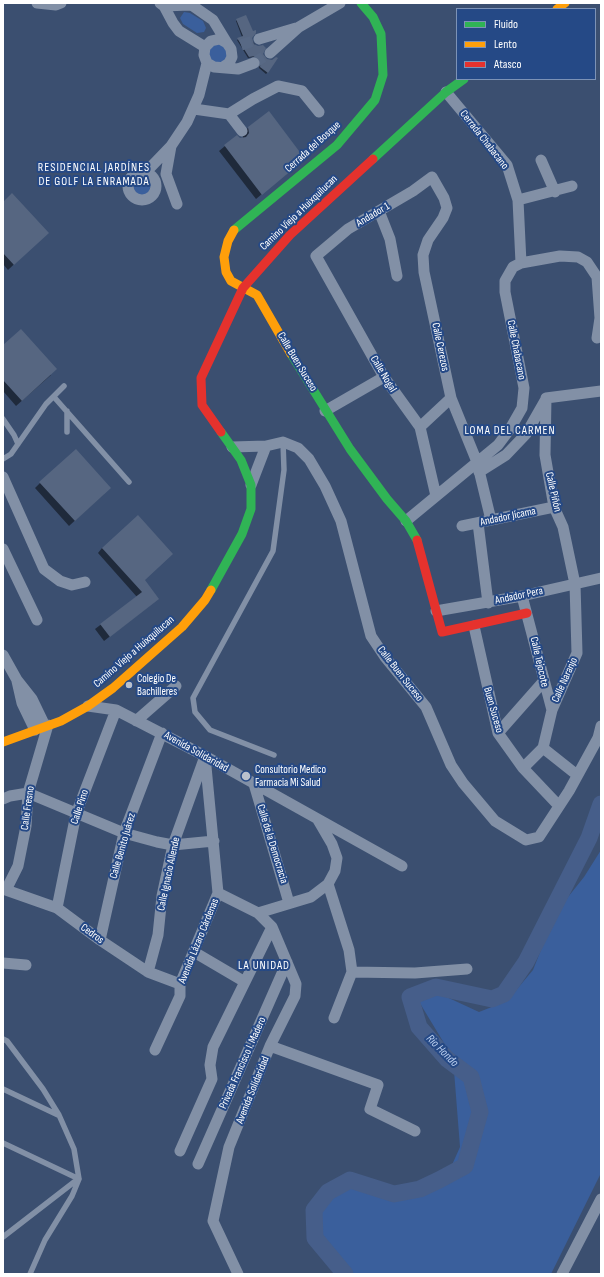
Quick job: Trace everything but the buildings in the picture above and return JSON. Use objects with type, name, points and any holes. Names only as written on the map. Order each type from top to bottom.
[{"type":"main road","name":"Cerrada del Bosque","points":[[243,288],[231,281],[225,265],[224,257],[228,241],[233,231],[337,145],[375,100],[383,75],[381,34],[372,17],[361,3]]},
{"type":"main road","name":"Camino Viejo a Huixquilucan","points":[[3,742],[61,721],[88,706],[113,688],[182,627],[205,600],[242,534],[250,509],[251,485],[241,460],[202,405],[201,378],[243,288],[290,235],[446,92],[463,80]]},
{"type":"main road","name":"Calle Buen Suceso","points":[[243,288],[257,295],[325,411],[355,456],[387,499],[406,521],[419,544],[442,632],[474,626]]},
{"type":"main road","points":[[474,626],[527,613]]},
{"type":"street","points":[[36,3],[56,5],[61,3]]},
{"type":"street","points":[[270,52],[299,27],[340,3]]},
{"type":"street","points":[[162,5],[193,6],[213,20],[233,46],[232,57],[229,63],[223,67]]},
{"type":"street","points":[[162,5],[179,31],[205,47]]},
{"type":"street","points":[[259,39],[299,27]]},
{"type":"street","points":[[146,172],[171,146],[194,109],[207,63],[204,55],[205,47],[211,41],[220,39],[233,46]]},
{"type":"street","points":[[207,63],[214,67],[238,69],[254,63]]},
{"type":"street","points":[[194,109],[229,114],[278,86],[302,91],[319,112]]},
{"type":"street","name":"Cerrada Chabacano","points":[[446,92],[507,165],[518,200],[521,262]]},
{"type":"street","points":[[229,114],[242,131]]},
{"type":"street","points":[[171,146],[166,174],[177,204]]},
{"type":"street","points":[[541,160],[554,192]]},
{"type":"street","name":"Andador 1","points":[[316,256],[348,230],[432,177]]},
{"type":"street","name":"Calle Cerezos","points":[[432,177],[444,198],[447,208],[443,218],[428,240],[423,255],[424,272],[451,398],[478,467],[492,520]]},
{"type":"street","points":[[518,200],[554,192],[572,186]]},
{"type":"street","points":[[379,211],[390,239],[397,276]]},
{"type":"street","name":"Calle Nogal","points":[[316,256],[384,377],[420,427],[436,496]]},
{"type":"street","points":[[521,262],[560,256],[578,257],[587,262],[597,277],[601,318],[597,338]]},
{"type":"street","name":"Calle Chabacano","points":[[406,521],[436,496],[478,467],[510,429],[522,408],[524,388],[505,292],[508,274],[513,267],[521,262]]},
{"type":"street","points":[[325,411],[384,377]]},
{"type":"street","points":[[478,467],[506,455],[526,434],[546,398],[601,391]]},
{"type":"street","points":[[420,427],[451,398]]},
{"type":"street","name":"Calle Piñón","points":[[546,398],[545,455],[554,507],[563,527],[575,584]]},
{"type":"street","points":[[232,447],[266,446],[283,442]]},
{"type":"street","name":"Calle Buen Suceso","points":[[283,442],[298,448],[309,459],[326,486],[341,521],[371,636],[385,657],[426,707],[451,765],[463,783],[495,821],[526,840],[539,837],[559,806]]},
{"type":"street","points":[[251,485],[266,446]]},
{"type":"street","points":[[3,477],[44,569],[60,581],[72,585],[85,582]]},
{"type":"street","name":"Andador Jícama","points":[[462,526],[554,507]]},
{"type":"street","points":[[478,523],[488,603]]},
{"type":"street","points":[[3,549],[37,620]]},
{"type":"street","name":"Andador Pera","points":[[436,611],[488,603],[601,578]]},
{"type":"street","name":"Calle Naranjo","points":[[543,748],[552,710],[577,653],[575,584]]},
{"type":"street","name":"Calle Tejocote","points":[[522,596],[543,682],[552,710]]},
{"type":"street","name":"Buen Suceso","points":[[474,626],[484,680],[498,733],[523,768],[559,806]]},
{"type":"street","points":[[3,655],[17,680],[32,699],[42,727]]},
{"type":"street","points":[[498,733],[543,682]]},
{"type":"street","points":[[136,721],[176,686]]},
{"type":"street","name":"Avenida Solidaridad","points":[[88,706],[116,710],[205,756],[317,819],[332,844],[337,858],[335,871],[328,884],[311,897],[258,913]]},
{"type":"street","name":"Calle Pino","points":[[57,908],[76,814],[116,710]]},
{"type":"street","points":[[559,806],[598,738],[601,726]]},
{"type":"street","name":"Calle Fresno","points":[[5,890],[18,866],[26,826],[28,794],[42,727]]},
{"type":"street","name":"Calle Benito Juárez","points":[[100,940],[124,833],[162,733]]},
{"type":"street","points":[[523,768],[543,748],[577,775]]},
{"type":"street","name":"Avenida Lázaro Cárdenas","points":[[155,1050],[180,996],[180,984],[218,893],[205,756]]},
{"type":"street","name":"Calle Ignacio Allende","points":[[148,972],[158,935],[162,896],[174,845],[205,756]]},
{"type":"street","name":"Calle de la Democracia","points":[[254,784],[289,903]]},
{"type":"street","points":[[3,799],[10,796],[28,794],[124,833],[174,845],[214,841]]},
{"type":"street","points":[[317,819],[402,866]]},
{"type":"street","points":[[328,884],[344,931],[349,950],[352,972],[334,1018]]},
{"type":"street","name":"Cedros","points":[[5,890],[57,908],[100,940],[148,972],[180,984]]},
{"type":"street","name":"Avenida Solidaridad","points":[[218,893],[258,913],[272,927],[296,984],[295,996],[270,1046],[229,1147],[213,1221],[238,1274]]},
{"type":"street","points":[[180,1151],[212,1079],[210,1065],[213,1047],[272,927]]},
{"type":"street","points":[[194,952],[245,982]]},
{"type":"street","name":"Privada Francisco I. Madero","points":[[198,1164],[288,962]]},
{"type":"street","points":[[3,963],[26,965]]},
{"type":"street","points":[[352,972],[415,973],[467,969]]},
{"type":"street","points":[[270,1046],[378,1085],[370,1109],[415,1131]]},
{"type":"street","points":[[562,1274],[601,1199]]},
{"type":"lane","points":[[3,460],[12,454],[46,404],[64,386]]},
{"type":"lane","points":[[54,396],[129,482]]},
{"type":"lane","points":[[67,411],[67,432]]},
{"type":"lane","points":[[3,419],[14,435],[18,444]]},
{"type":"lane","points":[[274,755],[210,730],[195,712],[193,698],[273,551],[284,470],[283,442]]},
{"type":"lane","points":[[3,1039],[7,1041],[43,1089],[59,1115],[74,1149],[79,1179],[72,1196],[45,1240],[30,1274]]},
{"type":"lane","points":[[3,1089],[59,1115]]},
{"type":"lane","points":[[3,1143],[79,1179]]},
{"type":"lane","points":[[3,1237],[79,1179]]},
{"type":"shaded area","points":[[184,12],[190,13],[203,21],[206,28],[204,32],[197,33],[183,24],[180,18]]},
{"type":"shaded area","points":[[218,43],[225,46],[228,53],[225,60],[218,63],[211,60],[208,53],[211,46]]},
{"type":"shaded area","points":[[138,177],[146,177],[151,182],[149,193],[146,195],[138,195],[133,190],[133,182]]},
{"type":"shaded area","points":[[601,850],[601,1173],[551,1274],[353,1274],[321,1236],[320,1212],[332,1197],[351,1186],[394,1199],[422,1194],[443,1185],[460,1147],[453,1058],[418,1000],[438,993],[479,1012],[507,1001],[533,970],[556,912],[584,877]]},
{"type":"waterway","name":"Rio Hondo","points":[[345,1274],[315,1238],[314,1210],[328,1192],[350,1180],[394,1194],[420,1189],[439,1180],[465,1166],[480,1112],[471,1077],[447,1059],[419,1027],[410,997],[436,987],[492,999],[504,994],[526,962],[589,838],[601,804]]},
{"type":"tunnel","points":[[241,45],[259,39]]},
{"type":"tunnel","points":[[254,63],[270,53]]},
{"type":"traffic: fast","points":[[234,230],[337,145],[375,100],[383,75],[381,34],[373,17],[361,3]]},
{"type":"traffic: fast","points":[[373,159],[446,92],[463,80]]},
{"type":"traffic: fast","points":[[291,354],[350,449],[387,499],[406,521],[417,540]]},
{"type":"traffic: fast","points":[[211,590],[242,534],[251,509],[251,485],[241,460],[221,432]]},
{"type":"traffic: slow","points":[[558,8],[565,3]]},
{"type":"traffic: slow","points":[[234,230],[228,241],[224,257],[226,272],[231,281],[257,295],[291,354]]},
{"type":"traffic: slow","points":[[3,742],[61,721],[88,706],[113,688],[182,627],[205,600],[211,590]]},
{"type":"traffic: jam","points":[[221,432],[202,405],[201,378],[243,288],[290,235],[373,159]]},
{"type":"traffic: jam","points":[[417,540],[442,632],[527,613]]},
{"type":"place","name":"Colegio De Bachilleres","points":[[129,685]]},
{"type":"place","name":"Consultorio Medico Farmacia Mi Salud","points":[[246,776]]},
{"type":"district","name":"RESIDENCIAL JARDÍNES DE GOLF LA ENRAMADA","points":[[94,175]]},
{"type":"district","name":"LOMA DEL CARMEN","points":[[510,431]]},
{"type":"district","name":"LA UNIDAD","points":[[264,966]]}]
